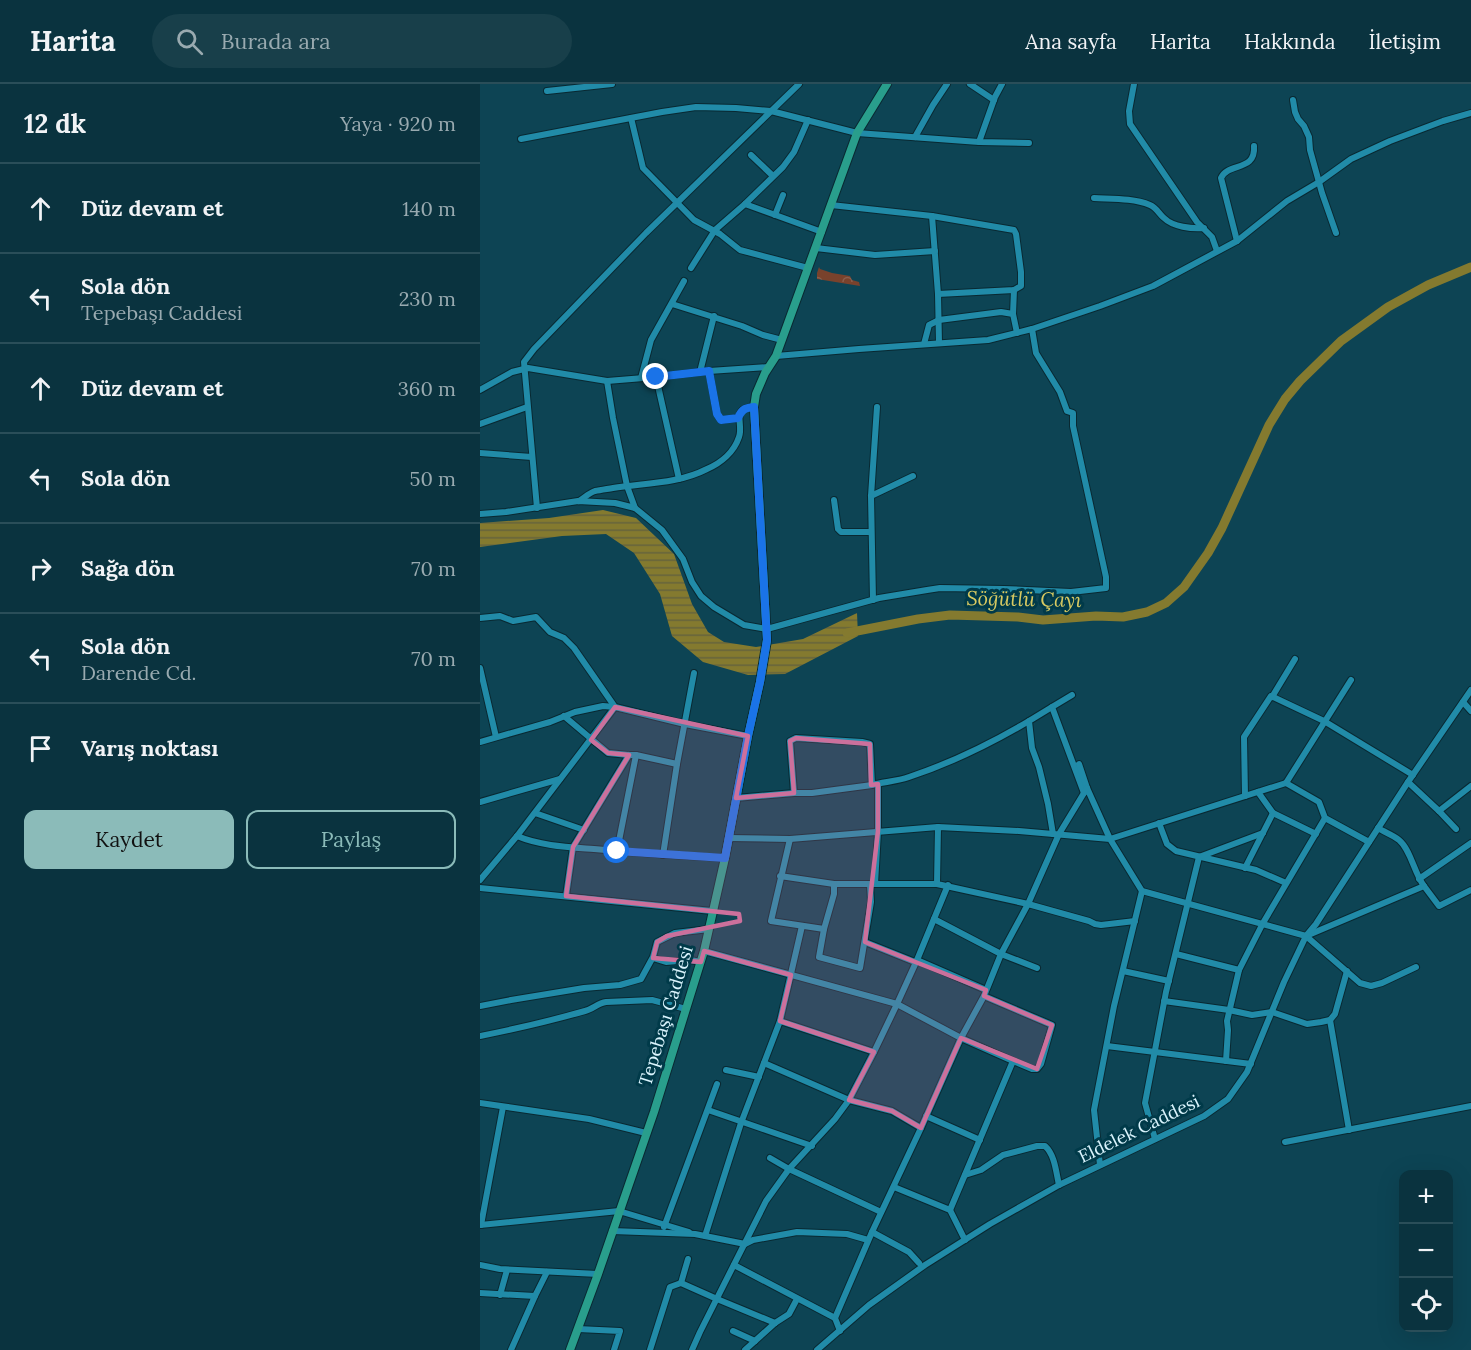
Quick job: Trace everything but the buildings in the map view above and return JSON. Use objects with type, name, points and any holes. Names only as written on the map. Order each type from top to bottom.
[{"type":"main road","points":[[754,407],[756,394],[765,373],[776,357],[857,133],[887,84]]},
{"type":"main road","name":"Tepebaşı Caddesi","points":[[570,1350],[646,1133],[701,962],[725,858],[760,682],[767,629],[754,407]]},
{"type":"street","points":[[568,84],[579,88]]},
{"type":"street","points":[[547,91],[612,84]]},
{"type":"street","points":[[537,508],[524,362],[646,233],[799,84]]},
{"type":"street","points":[[915,137],[947,84]]},
{"type":"street","points":[[970,84],[994,100]]},
{"type":"street","points":[[979,142],[1002,84]]},
{"type":"street","points":[[1134,84],[1129,111],[1130,124],[1197,222],[1212,237],[1217,251]]},
{"type":"street","points":[[1293,100],[1295,112],[1309,138],[1319,182],[1336,233]]},
{"type":"street","points":[[521,139],[696,107],[771,111],[857,133],[1029,144]]},
{"type":"street","points":[[776,357],[988,340],[1032,329],[1153,286],[1237,241],[1287,201],[1319,182],[1350,159],[1390,141],[1471,113]]},
{"type":"street","points":[[631,118],[643,168],[693,219],[715,230],[740,250],[808,268]]},
{"type":"street","points":[[691,268],[715,230],[783,167],[794,152],[808,120]]},
{"type":"street","points":[[1237,241],[1221,178],[1225,172],[1251,160],[1254,147]]},
{"type":"street","points":[[751,155],[773,176]]},
{"type":"street","points":[[775,215],[783,195]]},
{"type":"street","points":[[1094,198],[1145,204],[1156,208],[1169,222],[1197,229],[1204,228]]},
{"type":"street","points":[[745,204],[822,232]]},
{"type":"street","points":[[831,205],[932,216],[1014,230],[1021,286],[1014,290],[938,294]]},
{"type":"street","points":[[932,216],[939,343]]},
{"type":"street","points":[[816,248],[875,255],[935,251]]},
{"type":"street","points":[[641,378],[651,340],[684,281]]},
{"type":"street","points":[[1014,290],[1013,314],[1017,333]]},
{"type":"street","points":[[672,304],[782,340]]},
{"type":"street","points":[[924,344],[929,325],[939,320],[1001,312],[1013,314]]},
{"type":"street","points":[[700,372],[714,316]]},
{"type":"street","points":[[480,514],[578,501],[615,503],[635,508],[662,530],[683,559],[692,582],[701,596],[714,607],[744,624],[767,629],[873,600],[940,588],[1071,592],[1106,588],[1106,577],[1073,426],[1073,413],[1067,411],[1060,392],[1036,353],[1032,329]]},
{"type":"street","points":[[480,390],[512,372],[528,368],[608,381],[769,367]]},
{"type":"street","points":[[709,371],[717,414],[721,420],[738,418]]},
{"type":"street","points":[[656,377],[679,479]]},
{"type":"street","points":[[608,381],[612,418],[627,486],[635,508]]},
{"type":"street","points":[[480,424],[527,407]]},
{"type":"street","points":[[578,501],[594,492],[679,479],[706,470],[730,452],[739,438],[740,412],[745,408],[754,407]]},
{"type":"street","points":[[873,600],[871,496],[877,407]]},
{"type":"street","points":[[480,453],[532,457]]},
{"type":"street","points":[[871,496],[913,476]]},
{"type":"street","points":[[834,500],[838,529],[841,532],[871,532]]},
{"type":"street","points":[[480,618],[500,616],[513,621],[536,617],[550,632],[564,638],[574,648],[615,707]]},
{"type":"street","points":[[1245,796],[1244,737],[1295,659]]},
{"type":"street","points":[[480,668],[483,692],[496,737]]},
{"type":"street","points":[[663,855],[694,673]]},
{"type":"street","points":[[728,838],[790,840],[938,827],[1110,839],[1286,783],[1351,680]]},
{"type":"street","name":"Eldelek Caddesi","points":[[817,1350],[869,1305],[965,1240],[1059,1185],[1204,1116],[1228,1099],[1248,1072],[1284,982],[1306,936],[1471,690]]},
{"type":"street","points":[[736,798],[812,793],[907,778],[980,747],[1072,695]]},
{"type":"street","points":[[1272,696],[1324,721],[1413,775]]},
{"type":"street","points":[[1463,702],[1471,711]]},
{"type":"street","points":[[480,742],[550,722],[575,712],[603,706],[748,736]]},
{"type":"street","points":[[480,879],[517,836],[615,707]]},
{"type":"street","points":[[1052,707],[1085,791],[1110,839],[1142,891],[1306,936],[1360,983],[1371,986],[1382,983],[1416,967]]},
{"type":"street","points":[[564,716],[608,753],[632,755],[677,764]]},
{"type":"street","points":[[1029,721],[1032,748],[1056,834]]},
{"type":"street","points":[[794,793],[790,741],[796,738],[870,744],[878,831],[871,902],[860,968],[819,957],[834,894],[834,884]]},
{"type":"street","points":[[566,896],[573,847],[632,755]]},
{"type":"street","points":[[617,851],[632,755]]},
{"type":"street","points":[[835,1318],[868,1240],[961,1038],[1028,904],[1056,834],[1085,791],[1078,764]]},
{"type":"street","points":[[480,802],[560,779]]},
{"type":"street","points":[[1408,782],[1456,829]]},
{"type":"street","points":[[1286,783],[1318,802],[1325,818],[1369,842]]},
{"type":"street","points":[[1439,811],[1470,785]]},
{"type":"street","points":[[1258,792],[1273,813],[1316,834]]},
{"type":"street","points":[[535,813],[584,830]]},
{"type":"street","points":[[1245,868],[1273,813]]},
{"type":"street","points":[[1226,1061],[1227,1021],[1239,970],[1263,923],[1325,818]]},
{"type":"street","points":[[1160,823],[1167,844],[1176,851],[1256,870],[1286,883]]},
{"type":"street","points":[[937,884],[938,827]]},
{"type":"street","points":[[1378,828],[1400,841],[1412,860],[1419,879],[1439,906],[1471,890]]},
{"type":"street","points":[[1199,857],[1263,833]]},
{"type":"street","points":[[517,836],[531,842],[573,847],[725,858]]},
{"type":"street","points":[[790,840],[771,921],[824,929]]},
{"type":"street","points":[[1419,879],[1471,843]]},
{"type":"street","points":[[1155,1139],[1145,1103],[1164,1000],[1199,857]]},
{"type":"street","points":[[780,876],[834,884],[948,885],[1028,904],[1095,924],[1135,921]]},
{"type":"street","points":[[692,1350],[766,1201],[789,1169],[836,1119],[849,1100],[897,1004],[948,885]]},
{"type":"street","points":[[1306,936],[1424,886]]},
{"type":"street","points":[[480,888],[712,911]]},
{"type":"street","points":[[1100,1165],[1094,1110],[1142,891]]},
{"type":"street","points":[[934,919],[1001,954],[1037,968]]},
{"type":"street","points":[[705,1236],[741,1123],[780,1021],[802,926]]},
{"type":"street","points":[[480,1006],[584,988],[620,985],[640,979],[653,958],[657,942],[667,936],[688,930],[709,929]]},
{"type":"street","points":[[704,951],[897,1004],[961,1038],[1032,1069],[1037,1069],[1041,1064],[1052,1025],[916,961],[865,942]]},
{"type":"street","points":[[1176,954],[1239,970]]},
{"type":"street","points":[[653,958],[666,962],[690,960],[701,962]]},
{"type":"street","points":[[1123,971],[1169,981]]},
{"type":"street","points":[[1164,1000],[1252,1015],[1272,1012],[1307,1024],[1330,1020],[1335,1014],[1347,971]]},
{"type":"street","points":[[480,1036],[589,1010],[598,1003],[652,1000],[686,1010]]},
{"type":"street","points":[[1330,1020],[1349,1130]]},
{"type":"street","points":[[780,1021],[874,1052]]},
{"type":"street","points":[[1107,1046],[1251,1064]]},
{"type":"street","points":[[950,1210],[1014,1061]]},
{"type":"street","points":[[764,1063],[849,1100],[892,1112],[921,1128]]},
{"type":"street","points":[[726,1070],[759,1077]]},
{"type":"street","points":[[662,1233],[717,1084]]},
{"type":"street","points":[[480,1103],[589,1119],[646,1133]]},
{"type":"street","points":[[1285,1142],[1471,1106]]},
{"type":"street","points":[[503,1107],[481,1225],[619,1211],[695,1234],[745,1244],[753,1240],[798,1232],[847,1234],[868,1240]]},
{"type":"street","points":[[708,1110],[812,1146]]},
{"type":"street","points":[[926,1116],[980,1140]]},
{"type":"street","points":[[964,1175],[981,1170],[1003,1155],[1045,1146],[1052,1156],[1059,1185]]},
{"type":"street","points":[[770,1158],[881,1212]]},
{"type":"street","points":[[894,1187],[950,1210],[965,1240]]},
{"type":"street","points":[[612,1231],[695,1234]]},
{"type":"street","points":[[872,1232],[909,1252],[919,1263]]},
{"type":"street","points":[[681,1283],[688,1259]]},
{"type":"street","points":[[480,1265],[507,1270],[598,1274]]},
{"type":"street","points":[[734,1266],[835,1318],[840,1330]]},
{"type":"street","points":[[500,1295],[507,1270]]},
{"type":"street","points":[[511,1350],[546,1272]]},
{"type":"street","points":[[650,1350],[670,1287],[681,1283],[775,1323]]},
{"type":"street","points":[[480,1293],[535,1296]]},
{"type":"street","points":[[745,1350],[775,1323],[789,1314],[798,1299]]},
{"type":"street","points":[[578,1329],[620,1331],[614,1350]]},
{"type":"street","points":[[733,1332],[755,1341]]},
{"type":"highlighted area","points":[[615,707],[748,736],[736,798],[794,793],[790,741],[796,738],[870,744],[871,785],[878,784],[878,831],[865,942],[986,990],[984,996],[1052,1025],[1037,1069],[961,1038],[921,1128],[892,1111],[849,1100],[874,1052],[780,1021],[791,975],[704,951],[701,962],[653,958],[657,942],[667,936],[740,921],[739,914],[566,896],[573,847],[629,755],[608,753],[591,740]]},
{"type":"green space","points":[[819,267],[832,273],[850,276],[852,280],[859,282],[860,286],[817,279]]},
{"type":"shaded area","points":[[603,510],[636,518],[674,554],[692,604],[708,632],[724,642],[756,647],[803,639],[857,613],[858,636],[785,674],[748,675],[703,662],[672,636],[660,594],[634,553],[606,534],[562,536],[480,547],[480,523],[549,518]]},
{"type":"waterway","name":"Söğütlü Çayı","points":[[847,633],[950,615],[1043,620],[1096,616],[1123,617],[1147,612],[1166,603],[1184,587],[1208,553],[1222,528],[1269,425],[1285,399],[1300,381],[1341,341],[1388,307],[1428,285],[1471,267]]},
{"type":"route","points":[[617,851],[725,858],[767,640],[754,407],[745,408],[740,412],[738,418],[721,420],[717,414],[709,371],[656,377]]}]
